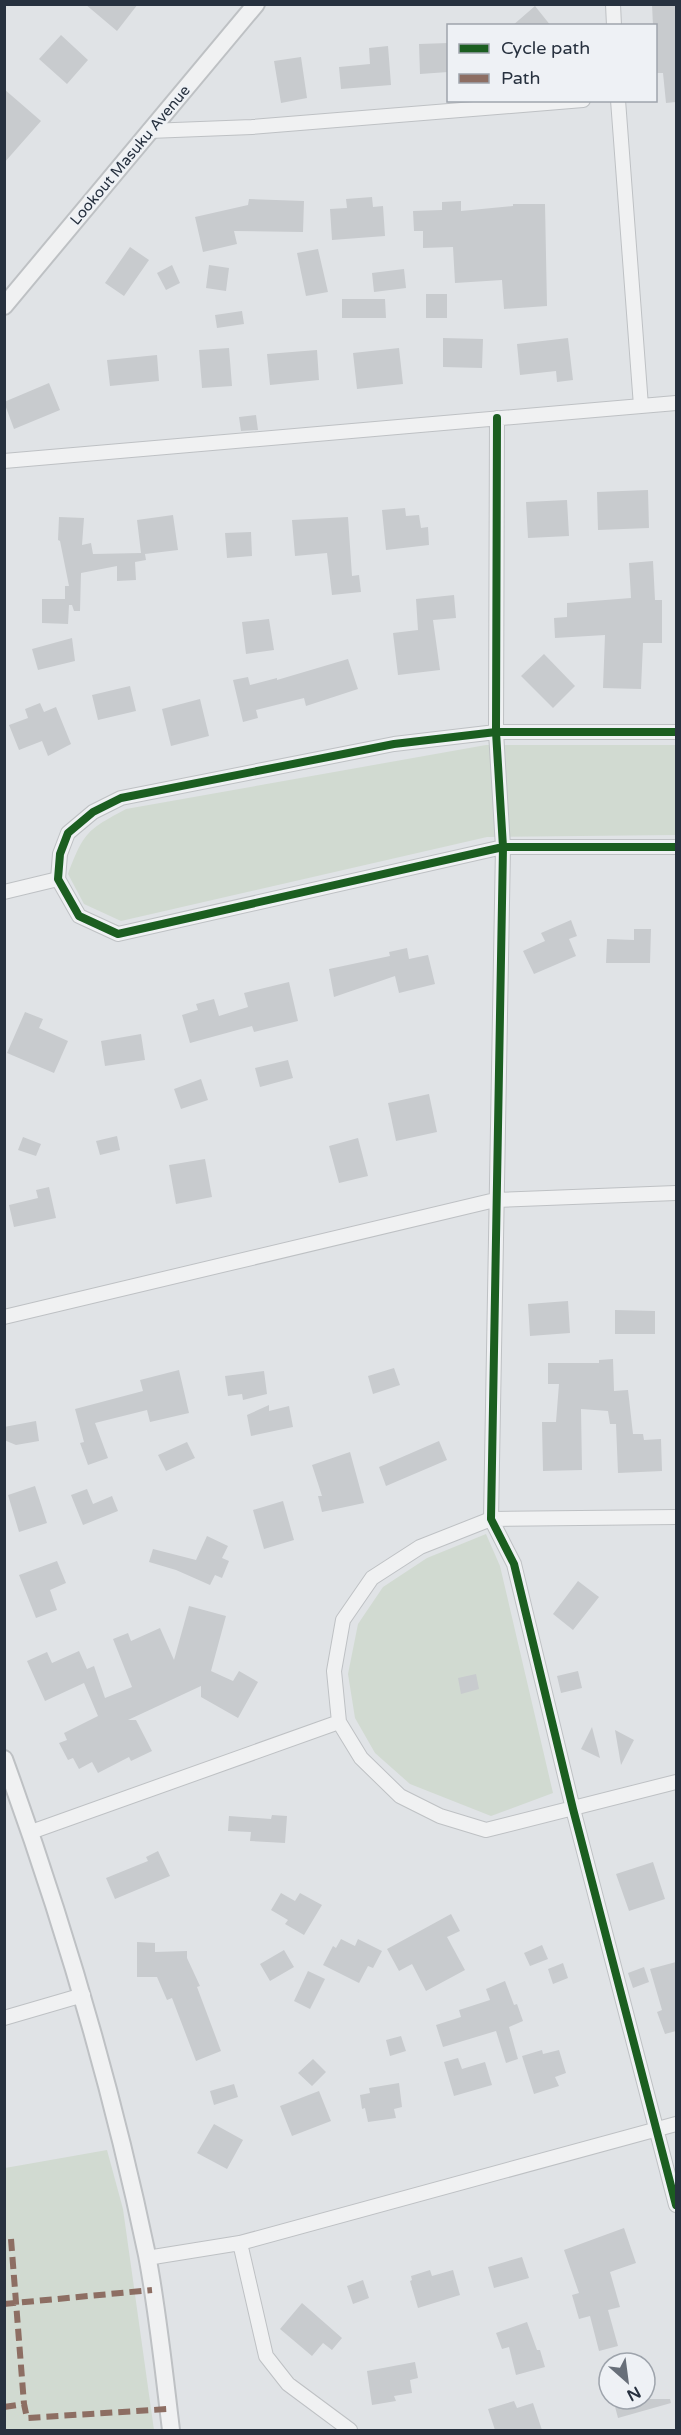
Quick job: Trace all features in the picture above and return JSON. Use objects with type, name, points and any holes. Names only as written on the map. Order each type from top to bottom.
[{"type":"street","name":"Lookout Masuku Avenue","points":[[4,306],[256,4]]},
{"type":"street","points":[[613,4],[614,24]]},
{"type":"street","points":[[149,131],[252,127],[558,102]]},
{"type":"street","points":[[618,102],[641,406]]},
{"type":"street","points":[[4,461],[676,403]]},
{"type":"street","points":[[497,418],[496,732],[503,847],[491,1519],[514,1564],[573,1809],[676,2205]]},
{"type":"street","points":[[676,732],[496,732],[393,744],[121,798],[93,812],[68,833],[60,854],[58,879],[79,916],[118,934],[503,847],[676,847]]},
{"type":"street","points":[[4,892],[58,879]]},
{"type":"street","points":[[4,1317],[495,1200],[676,1194]]},
{"type":"street","points":[[676,1517],[491,1519],[420,1547],[372,1578],[343,1620],[334,1671],[339,1722],[361,1758],[400,1796],[440,1816],[486,1830],[676,1782]]},
{"type":"street","points":[[31,1832],[339,1722]]},
{"type":"street","points":[[4,1759],[31,1832],[83,1995],[118,2132],[147,2258],[171,2430]]},
{"type":"street","points":[[4,2018],[83,1995]]},
{"type":"street","points":[[147,2258],[240,2244],[676,2124]]},
{"type":"street","points":[[240,2244],[266,2356],[288,2384],[350,2430]]},
{"type":"shaded area","points":[[486,745],[676,745],[676,835],[487,837],[121,921],[84,904],[68,874],[78,849],[88,834],[126,809]]},
{"type":"shaded area","points":[[486,1534],[500,1566],[553,1793],[491,1816],[410,1784],[375,1753],[355,1718],[348,1674],[358,1624],[383,1587],[427,1558]]},
{"type":"shaded area","points":[[107,2150],[123,2209],[154,2430],[5,2430],[5,2168]]},
{"type":"building","points":[[85,4],[138,4],[117,31]]},
{"type":"building","points":[[652,4],[676,4],[676,102],[666,103],[663,73],[657,73],[657,24],[653,24]]},
{"type":"building","points":[[535,6],[549,24],[514,24]]},
{"type":"building","points":[[61,35],[88,60],[67,84],[39,59]]},
{"type":"building","points":[[447,43],[447,72],[420,74],[419,44]]},
{"type":"building","points":[[388,46],[391,85],[341,89],[339,67],[370,64],[369,48]]},
{"type":"building","points":[[301,57],[307,98],[281,103],[274,61]]},
{"type":"building","points":[[4,89],[41,121],[4,163]]},
{"type":"building","points":[[372,197],[373,207],[383,206],[385,236],[332,240],[330,209],[347,208],[346,199]]},
{"type":"building","points":[[249,199],[304,201],[303,232],[234,231],[237,244],[203,252],[195,217],[248,205]]},
{"type":"building","points":[[461,201],[461,211],[513,206],[513,204],[545,204],[547,306],[504,309],[502,280],[455,283],[453,247],[423,248],[423,231],[414,231],[413,211],[442,210],[442,202]]},
{"type":"building","points":[[130,247],[149,260],[124,296],[105,283]]},
{"type":"building","points":[[318,249],[328,292],[306,296],[297,253]]},
{"type":"building","points":[[172,265],[180,283],[166,290],[157,273]]},
{"type":"building","points":[[209,265],[229,268],[226,291],[206,288]]},
{"type":"building","points":[[404,269],[406,288],[374,292],[372,273]]},
{"type":"building","points":[[426,294],[447,294],[447,318],[426,318]]},
{"type":"building","points":[[342,299],[385,299],[386,318],[342,318]]},
{"type":"building","points":[[242,311],[244,324],[217,328],[215,315]]},
{"type":"building","points":[[443,338],[483,339],[482,368],[443,367]]},
{"type":"building","points":[[568,338],[573,380],[557,382],[556,371],[520,375],[517,344]]},
{"type":"building","points":[[229,348],[232,386],[202,388],[199,350]]},
{"type":"building","points":[[399,348],[403,384],[357,389],[353,353]]},
{"type":"building","points":[[317,350],[319,380],[270,385],[267,354]]},
{"type":"building","points":[[157,355],[159,381],[110,386],[107,360]]},
{"type":"building","points":[[49,383],[60,410],[14,429],[4,402]]},
{"type":"building","points":[[256,415],[258,430],[241,431],[239,417]]},
{"type":"building","points":[[648,490],[649,528],[598,530],[597,492]]},
{"type":"building","points":[[567,500],[569,536],[528,538],[526,502]]},
{"type":"building","points":[[405,508],[406,516],[419,515],[421,528],[428,527],[429,545],[386,550],[382,510]]},
{"type":"building","points":[[173,515],[178,550],[145,554],[146,560],[135,562],[136,580],[117,581],[117,566],[81,573],[80,611],[74,611],[72,605],[69,605],[68,624],[42,623],[42,599],[65,599],[65,586],[69,586],[58,540],[59,517],[84,518],[82,545],[91,543],[93,554],[141,553],[137,520]]},
{"type":"building","points":[[348,517],[352,576],[359,575],[361,592],[332,595],[327,553],[295,556],[292,520]]},
{"type":"building","points":[[251,532],[252,556],[227,558],[225,533]]},
{"type":"building","points":[[653,561],[655,600],[662,600],[662,643],[643,643],[641,689],[603,688],[605,635],[555,638],[554,618],[567,617],[567,603],[631,598],[629,563]]},
{"type":"building","points":[[454,595],[456,618],[433,620],[440,670],[398,675],[393,633],[418,630],[416,599]]},
{"type":"building","points":[[269,619],[274,650],[246,654],[242,622]]},
{"type":"building","points":[[72,638],[75,661],[38,670],[32,649]]},
{"type":"building","points":[[544,654],[575,686],[553,708],[521,676]]},
{"type":"building","points":[[348,659],[358,689],[306,706],[304,698],[256,710],[258,718],[243,722],[233,680],[248,677],[250,685],[277,678],[277,680]]},
{"type":"building","points":[[130,686],[136,711],[98,720],[92,695]]},
{"type":"building","points":[[200,699],[209,736],[171,746],[162,709]]},
{"type":"building","points":[[40,703],[44,712],[56,707],[71,744],[48,756],[42,741],[19,750],[9,725],[28,718],[25,709]]},
{"type":"building","points":[[571,920],[577,936],[569,939],[576,956],[534,974],[523,951],[545,941],[541,933]]},
{"type":"building","points":[[634,929],[651,929],[650,963],[606,963],[607,939],[634,940]]},
{"type":"building","points":[[407,948],[409,959],[428,955],[435,984],[399,993],[395,976],[334,997],[329,969],[390,956],[389,952]]},
{"type":"building","points":[[289,982],[298,1021],[254,1032],[252,1026],[190,1043],[182,1015],[198,1010],[196,1004],[214,999],[219,1016],[248,1007],[244,993]]},
{"type":"building","points":[[25,1012],[43,1019],[39,1028],[68,1041],[54,1073],[7,1053]]},
{"type":"building","points":[[141,1034],[145,1060],[105,1066],[101,1041]]},
{"type":"building","points":[[288,1060],[293,1078],[260,1087],[255,1068]]},
{"type":"building","points":[[201,1079],[208,1100],[181,1109],[174,1089]]},
{"type":"building","points":[[429,1094],[437,1132],[396,1141],[388,1103]]},
{"type":"building","points":[[117,1136],[120,1150],[100,1155],[96,1141]]},
{"type":"building","points":[[23,1137],[41,1144],[36,1156],[18,1150]]},
{"type":"building","points":[[358,1138],[368,1176],[339,1183],[329,1146]]},
{"type":"building","points":[[205,1159],[212,1197],[176,1204],[169,1165]]},
{"type":"building","points":[[49,1187],[56,1218],[14,1227],[9,1205],[38,1198],[36,1190]]},
{"type":"building","points":[[568,1301],[570,1333],[530,1336],[528,1304]]},
{"type":"building","points":[[615,1310],[655,1311],[655,1334],[615,1334]]},
{"type":"building","points":[[613,1359],[614,1391],[628,1390],[633,1434],[643,1434],[644,1440],[661,1439],[662,1471],[618,1473],[616,1424],[610,1424],[608,1411],[581,1409],[582,1470],[543,1471],[542,1422],[556,1422],[559,1384],[548,1384],[548,1363],[599,1363],[599,1360]]},
{"type":"building","points":[[394,1368],[400,1385],[373,1394],[368,1376]]},
{"type":"building","points":[[179,1370],[189,1413],[150,1422],[147,1410],[95,1423],[108,1458],[88,1465],[80,1443],[84,1442],[75,1409],[143,1391],[140,1380]]},
{"type":"building","points":[[264,1371],[267,1394],[243,1400],[242,1394],[228,1396],[225,1376]]},
{"type":"building","points":[[269,1405],[269,1411],[289,1406],[293,1427],[251,1436],[247,1415]]},
{"type":"building","points":[[36,1421],[39,1441],[16,1445],[4,1440],[4,1427]]},
{"type":"building","points":[[439,1441],[447,1460],[386,1486],[379,1467]]},
{"type":"building","points":[[187,1442],[195,1458],[166,1471],[158,1455]]},
{"type":"building","points":[[350,1452],[364,1503],[322,1512],[318,1496],[322,1496],[312,1465]]},
{"type":"building","points":[[35,1486],[47,1523],[19,1532],[8,1495]]},
{"type":"building","points":[[87,1489],[93,1504],[112,1496],[118,1511],[83,1525],[71,1495]]},
{"type":"building","points":[[283,1501],[294,1540],[264,1549],[253,1510]]},
{"type":"building","points":[[207,1536],[228,1546],[222,1558],[229,1561],[222,1578],[215,1575],[210,1585],[176,1570],[149,1562],[153,1549],[196,1560]]},
{"type":"building","points":[[57,1561],[66,1583],[50,1590],[57,1610],[36,1618],[19,1575]]},
{"type":"building","points":[[578,1581],[599,1597],[573,1630],[553,1614]]},
{"type":"building","points":[[189,1606],[226,1616],[211,1671],[233,1681],[239,1671],[258,1682],[238,1718],[201,1697],[201,1686],[128,1720],[136,1720],[152,1751],[131,1761],[129,1757],[98,1773],[92,1762],[79,1769],[73,1758],[68,1760],[59,1743],[67,1740],[64,1733],[98,1716],[84,1683],[45,1701],[27,1661],[47,1652],[52,1663],[79,1651],[87,1669],[94,1666],[105,1698],[132,1687],[113,1639],[128,1633],[131,1641],[160,1628],[174,1660]]},
{"type":"building","points":[[578,1671],[582,1688],[561,1693],[557,1676]]},
{"type":"building","points":[[476,1674],[479,1689],[461,1694],[458,1678]]},
{"type":"building","points":[[592,1727],[600,1758],[581,1749]]},
{"type":"building","points":[[615,1730],[634,1740],[621,1765]]},
{"type":"building","points":[[272,1815],[287,1816],[285,1843],[250,1841],[251,1832],[228,1831],[229,1816],[271,1819]]},
{"type":"building","points":[[158,1851],[170,1876],[115,1899],[106,1878],[148,1861],[146,1857]]},
{"type":"building","points":[[653,1862],[665,1899],[629,1911],[616,1874]]},
{"type":"building","points":[[281,1893],[295,1901],[300,1893],[322,1905],[304,1935],[285,1924],[288,1920],[271,1910]]},
{"type":"building","points":[[451,1914],[460,1931],[447,1937],[465,1970],[426,1991],[412,1964],[399,1971],[387,1949]]},
{"type":"building","points":[[341,1939],[355,1946],[358,1939],[382,1951],[373,1968],[368,1966],[359,1983],[323,1965],[333,1946],[336,1948]]},
{"type":"building","points":[[137,1942],[155,1943],[155,1952],[187,1951],[187,1958],[200,1986],[197,1987],[221,2051],[196,2061],[172,1998],[167,2000],[157,1977],[137,1977]]},
{"type":"building","points":[[542,1945],[548,1959],[530,1966],[524,1953]]},
{"type":"building","points":[[284,1950],[294,1967],[270,1981],[260,1964]]},
{"type":"building","points":[[676,1962],[676,2031],[665,2034],[657,2012],[662,2010],[650,1969]]},
{"type":"building","points":[[563,1963],[568,1978],[553,1984],[548,1969]]},
{"type":"building","points":[[644,1967],[649,1982],[633,1988],[628,1973]]},
{"type":"building","points":[[308,1971],[325,1979],[310,2009],[294,2001]]},
{"type":"building","points":[[505,1981],[523,2021],[509,2027],[518,2059],[506,2063],[496,2031],[443,2047],[436,2025],[461,2017],[459,2010],[490,2000],[486,1989]]},
{"type":"building","points":[[401,2036],[406,2051],[390,2056],[386,2040]]},
{"type":"building","points":[[542,2050],[543,2054],[559,2050],[566,2073],[555,2077],[559,2086],[534,2094],[522,2056]]},
{"type":"building","points":[[458,2058],[462,2069],[485,2062],[492,2085],[454,2096],[444,2062]]},
{"type":"building","points":[[313,2059],[326,2072],[312,2086],[298,2073]]},
{"type":"building","points":[[399,2083],[402,2107],[394,2109],[396,2118],[368,2122],[365,2108],[362,2109],[360,2095],[370,2093],[369,2088]]},
{"type":"building","points":[[234,2084],[238,2097],[214,2105],[210,2091]]},
{"type":"building","points":[[319,2091],[331,2121],[292,2136],[280,2106]]},
{"type":"building","points":[[214,2124],[243,2140],[227,2169],[197,2153]]},
{"type":"building","points":[[624,2228],[636,2263],[610,2272],[620,2307],[608,2310],[618,2346],[599,2351],[590,2316],[579,2319],[572,2295],[579,2293],[564,2250]]},
{"type":"building","points":[[522,2257],[529,2278],[494,2288],[488,2267]]},
{"type":"building","points":[[430,2270],[432,2276],[453,2270],[460,2295],[418,2308],[410,2281],[411,2276]]},
{"type":"building","points":[[363,2280],[369,2298],[353,2304],[347,2286]]},
{"type":"building","points":[[302,2303],[342,2338],[332,2350],[323,2343],[312,2356],[280,2329]]},
{"type":"building","points":[[527,2322],[545,2367],[516,2375],[509,2347],[502,2349],[496,2333]]},
{"type":"building","points":[[415,2362],[418,2378],[410,2380],[412,2393],[394,2396],[396,2401],[372,2405],[367,2371]]},
{"type":"building","points":[[657,2399],[670,2399],[671,2403],[657,2407]]},
{"type":"building","points":[[514,2401],[517,2408],[533,2403],[542,2430],[495,2430],[488,2409]]},
{"type":"building","points":[[616,2411],[643,2411],[618,2418]]},
{"type":"marked path","points":[[11,2239],[24,2404]]},
{"type":"marked path","points":[[4,2304],[152,2290]]},
{"type":"marked path","points":[[4,2407],[24,2404],[27,2418],[168,2409]]},
{"type":"cycle path","points":[[497,418],[496,732],[503,847],[491,1519],[514,1564],[573,1809],[676,2205]]},
{"type":"cycle path","points":[[676,732],[496,732],[394,744],[121,798],[93,812],[68,833],[60,854],[58,879],[79,916],[118,934],[503,847],[676,847]]}]
